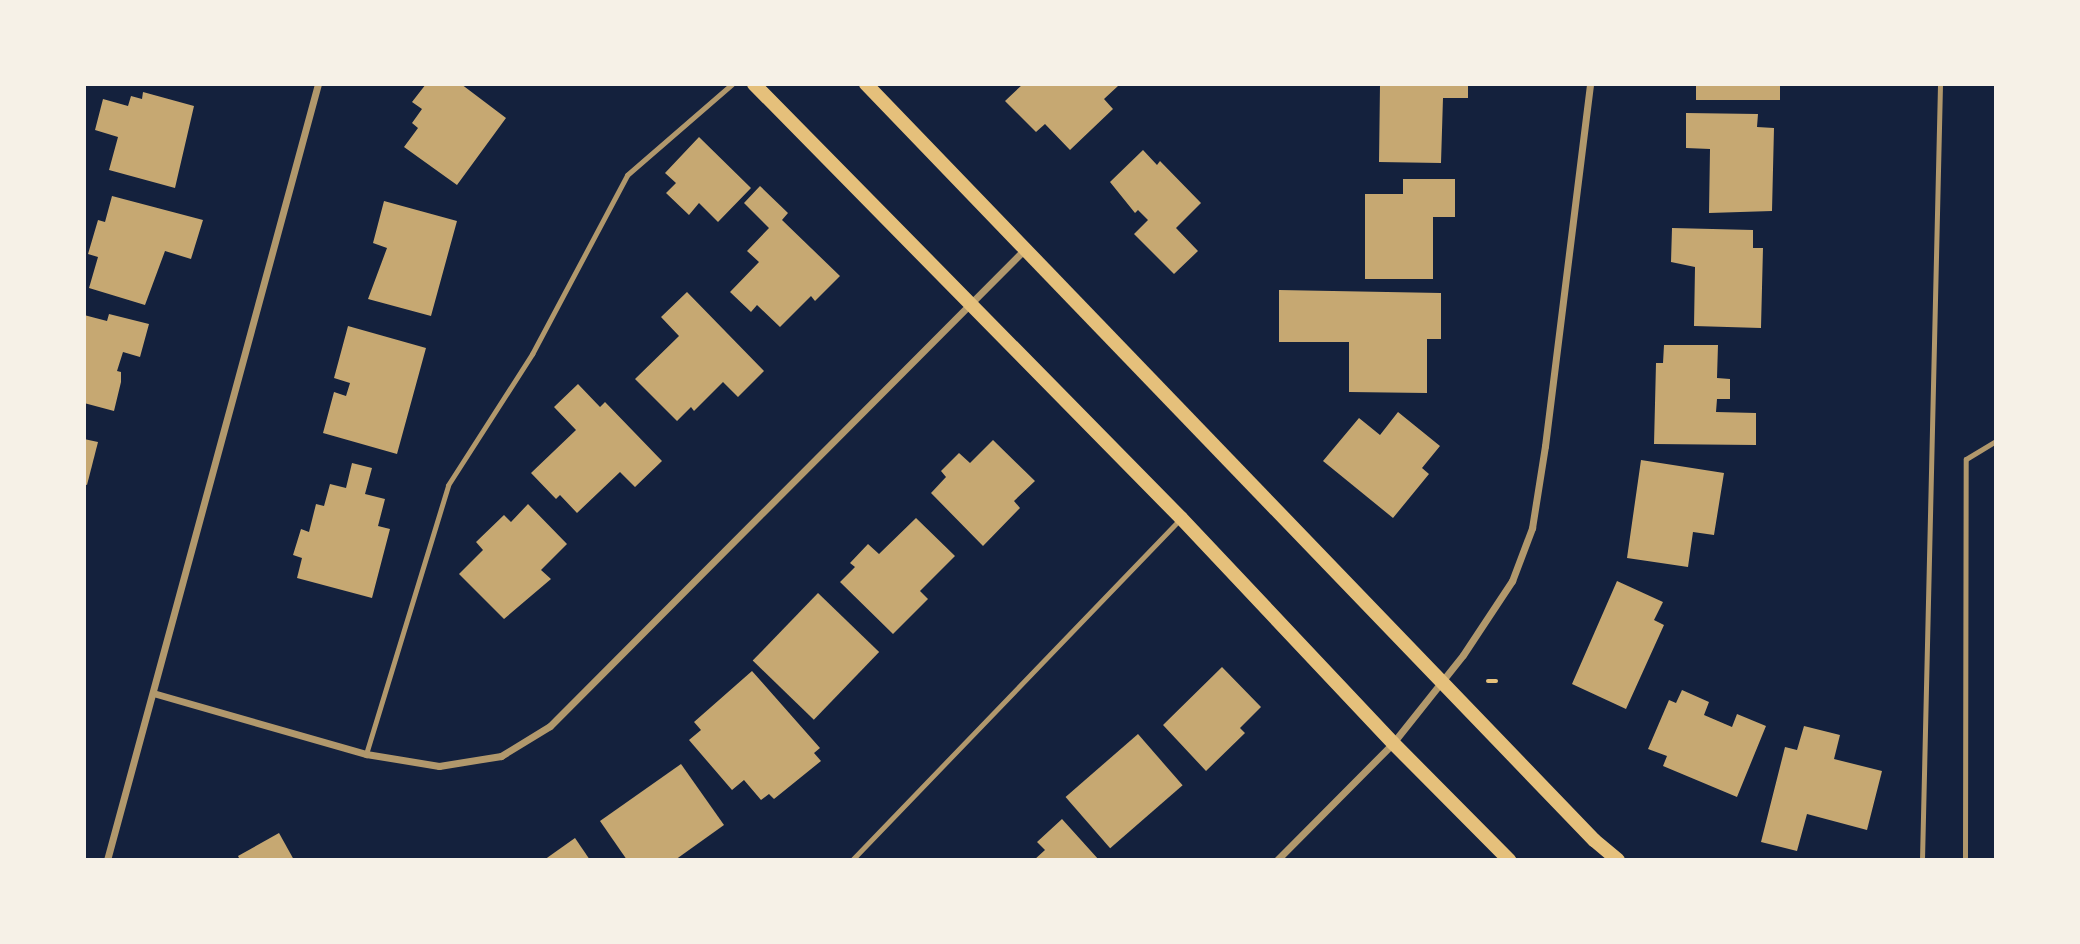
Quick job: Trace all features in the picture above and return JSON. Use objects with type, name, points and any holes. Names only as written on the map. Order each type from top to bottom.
[{"type":"main road","points":[[754,84],[968,305],[1181,517],[1393,743],[1509,860]]},
{"type":"main road","points":[[866,84],[1594,840],[1618,860]]},
{"type":"street","points":[[107,860],[317,84]]},
{"type":"street","points":[[1277,860],[1393,743],[1443,682],[1512,581],[1532,528],[1590,84]]},
{"type":"street","points":[[153,693],[366,754],[439,766],[501,756],[550,726],[1025,249]]},
{"type":"lane","points":[[366,754],[448,485],[532,354],[627,175],[732,84]]},
{"type":"lane","points":[[1922,860],[1940,84]]},
{"type":"lane","points":[[1965,860],[1966,458],[1996,441]]},
{"type":"lane","points":[[852,860],[1181,517]]},
{"type":"path","points":[[1488,681],[1496,681]]},
{"type":"building","points":[[426,84],[461,84],[506,118],[457,185],[404,147],[418,128],[412,123],[422,109],[412,102]]},
{"type":"building","points":[[1023,84],[1118,86],[1104,99],[1113,109],[1070,150],[1045,124],[1036,132],[1005,101]]},
{"type":"building","points":[[1380,84],[1468,84],[1468,98],[1443,98],[1441,163],[1379,162]]},
{"type":"building","points":[[1696,84],[1780,84],[1780,100],[1696,100]]},
{"type":"building","points":[[143,92],[194,106],[175,188],[109,170],[118,137],[95,130],[103,99],[128,106],[131,96],[142,99]]},
{"type":"building","points":[[1686,113],[1758,114],[1757,127],[1774,128],[1772,211],[1709,213],[1710,149],[1686,148]]},
{"type":"building","points":[[699,137],[751,188],[718,222],[699,203],[689,215],[666,193],[676,183],[665,173]]},
{"type":"building","points":[[1143,150],[1157,165],[1160,161],[1201,203],[1176,228],[1198,251],[1174,274],[1134,234],[1148,220],[1138,210],[1135,213],[1110,182]]},
{"type":"building","points":[[1403,179],[1455,179],[1455,217],[1433,217],[1433,279],[1365,279],[1365,194],[1403,194]]},
{"type":"building","points":[[760,186],[788,213],[782,220],[840,276],[815,301],[811,296],[780,327],[757,305],[751,312],[730,292],[759,262],[747,251],[769,228],[744,203]]},
{"type":"building","points":[[112,196],[203,220],[191,259],[165,251],[145,305],[89,288],[98,257],[88,254],[98,220],[105,222]]},
{"type":"building","points":[[384,201],[457,221],[431,316],[368,299],[387,248],[373,243]]},
{"type":"building","points":[[1672,228],[1753,230],[1753,248],[1763,248],[1761,328],[1694,326],[1695,267],[1671,262]]},
{"type":"building","points":[[1279,290],[1441,293],[1441,339],[1427,339],[1427,393],[1349,392],[1349,342],[1279,342]]},
{"type":"building","points":[[687,292],[764,371],[738,397],[723,382],[694,411],[691,407],[677,421],[635,379],[679,336],[661,317]]},
{"type":"building","points":[[109,314],[149,324],[140,357],[123,352],[117,371],[121,372],[121,382],[114,411],[84,403],[84,315],[107,321]]},
{"type":"building","points":[[348,326],[426,348],[397,454],[323,433],[334,392],[346,396],[350,383],[334,378]]},
{"type":"building","points":[[1664,345],[1718,345],[1717,378],[1730,379],[1730,399],[1717,399],[1716,412],[1756,413],[1756,445],[1654,444],[1656,363],[1663,363]]},
{"type":"building","points":[[578,384],[600,407],[605,402],[662,461],[635,487],[620,472],[577,513],[560,495],[556,499],[531,473],[576,430],[554,407]]},
{"type":"building","points":[[1398,412],[1440,446],[1422,468],[1429,474],[1393,518],[1323,461],[1359,418],[1380,435]]},
{"type":"building","points":[[84,439],[98,442],[87,485],[84,484]]},
{"type":"building","points":[[993,440],[1035,481],[1014,501],[1020,508],[983,546],[931,493],[946,477],[941,471],[959,453],[970,463]]},
{"type":"building","points":[[1641,460],[1724,473],[1714,535],[1693,532],[1688,567],[1627,558]]},
{"type":"building","points":[[352,463],[372,468],[365,494],[385,499],[378,526],[390,529],[372,598],[297,578],[302,558],[293,555],[301,529],[309,532],[316,504],[324,506],[330,484],[346,488]]},
{"type":"building","points":[[528,504],[567,544],[541,570],[551,579],[504,619],[459,574],[483,550],[476,542],[504,515],[511,522]]},
{"type":"building","points":[[916,518],[955,556],[920,591],[928,599],[893,634],[840,582],[855,567],[850,563],[868,544],[879,554]]},
{"type":"building","points":[[1617,581],[1663,602],[1654,620],[1664,625],[1626,709],[1572,684]]},
{"type":"building","points":[[818,593],[879,652],[814,720],[753,661]]},
{"type":"building","points":[[1222,667],[1261,707],[1240,728],[1245,733],[1206,771],[1163,725]]},
{"type":"building","points":[[752,671],[820,748],[814,753],[821,761],[774,799],[769,794],[761,800],[744,780],[732,790],[689,740],[701,730],[694,722]]},
{"type":"building","points":[[1682,690],[1709,702],[1704,715],[1732,727],[1737,714],[1766,726],[1737,797],[1663,766],[1667,756],[1648,749],[1669,700],[1676,703]]},
{"type":"building","points":[[1804,726],[1840,735],[1834,759],[1882,771],[1867,830],[1807,814],[1797,851],[1761,842],[1785,747],[1797,750]]},
{"type":"building","points":[[1138,734],[1183,785],[1110,848],[1066,797]]},
{"type":"building","points":[[681,764],[724,825],[675,860],[627,860],[600,821]]},
{"type":"building","points":[[1062,819],[1099,860],[1034,860],[1045,850],[1037,842]]},
{"type":"building","points":[[279,833],[294,860],[240,860],[238,856]]},
{"type":"building","points":[[575,838],[590,860],[544,860]]}]
